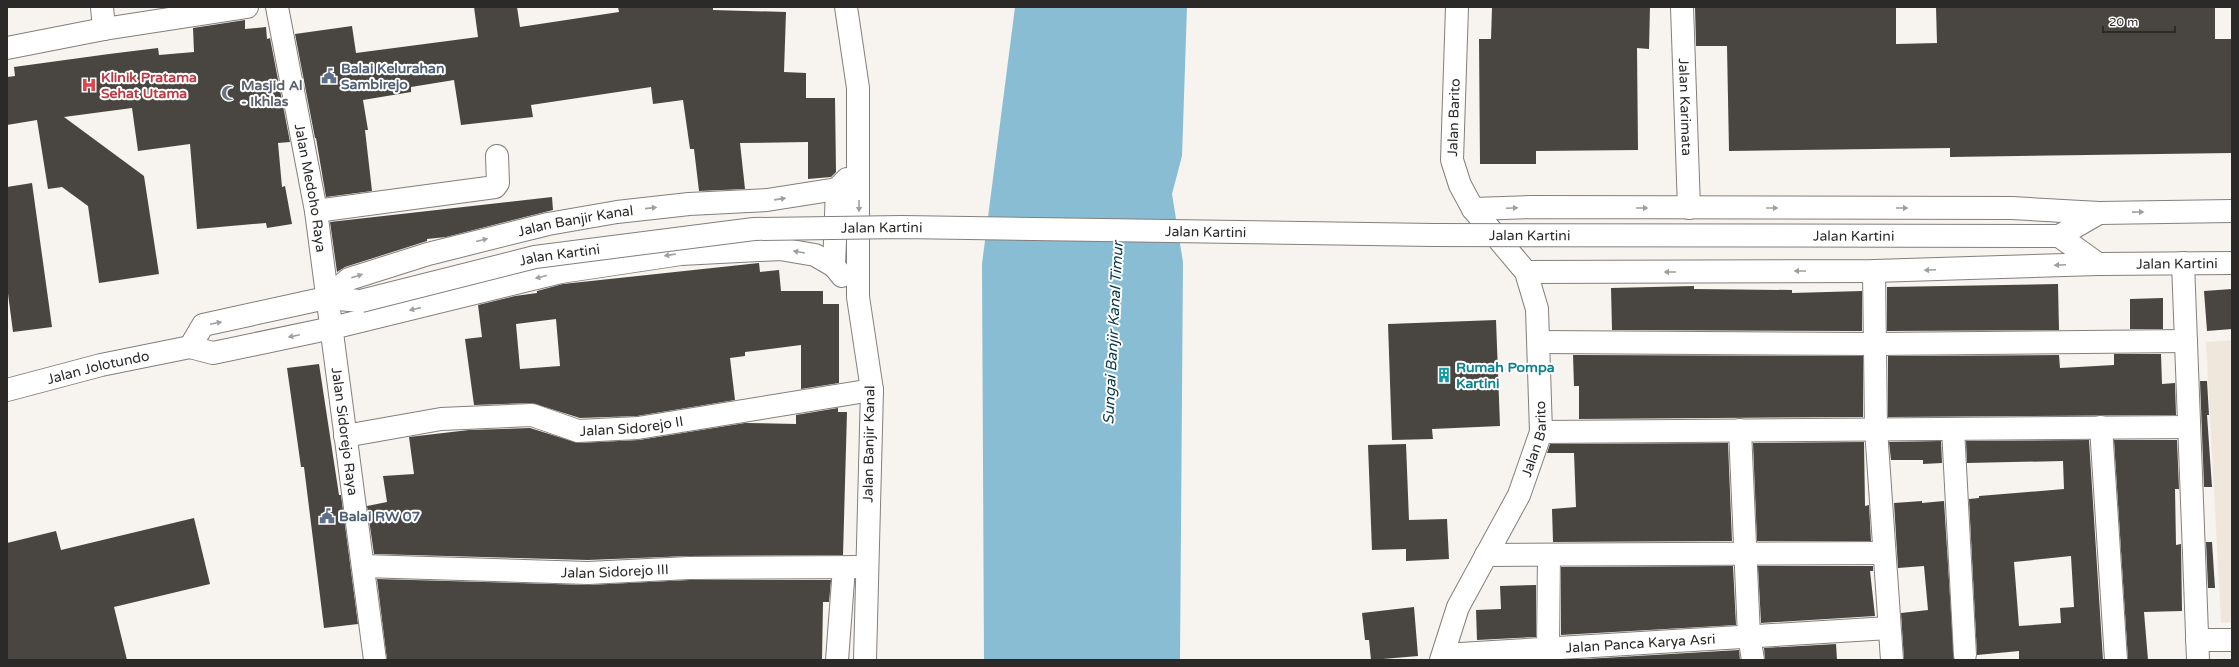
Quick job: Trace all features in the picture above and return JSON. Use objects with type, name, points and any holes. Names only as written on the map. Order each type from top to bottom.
[{"type":"street","points":[[102,7],[104,29]]},
{"type":"street","name":"Jalan Medoho Raya","points":[[277,7],[316,211],[326,298]]},
{"type":"street","name":"Jalan Banjir Kanal","points":[[846,7],[858,88],[858,297],[872,390],[865,660]]},
{"type":"street","name":"Jalan Barito","points":[[1451,655],[1458,607],[1519,495],[1541,432],[1540,342],[1537,309],[1526,272],[1473,209],[1460,185],[1452,160],[1457,7]]},
{"type":"street","name":"Jalan Karimata","points":[[1682,7],[1689,208]]},
{"type":"street","points":[[7,48],[104,29],[238,8]]},
{"type":"street","points":[[316,211],[495,187],[498,183],[497,156]]},
{"type":"street","points":[[834,266],[837,189],[859,167]]},
{"type":"street","name":"Jalan Banjir Kanal","points":[[326,298],[349,279],[428,254],[548,224],[617,212],[689,204],[767,200],[837,189]]},
{"type":"street","name":"Jalan Kartini","points":[[1473,209],[2012,208],[2099,212],[2232,211]]},
{"type":"street","name":"Jalan Kartini","points":[[361,301],[535,257],[754,229],[902,227],[1442,236],[2056,236],[2099,212]]},
{"type":"street","points":[[2056,236],[2098,264]]},
{"type":"street","name":"Jalan Banjir Kanal","points":[[332,328],[561,272],[681,254],[780,249],[815,255],[834,266],[858,297]]},
{"type":"street","points":[[2183,263],[2197,650],[2232,640]]},
{"type":"street","name":"Jalan Kartini","points":[[1526,272],[1874,271],[2098,264],[2232,263]]},
{"type":"street","points":[[1874,271],[1876,429],[1892,660]]},
{"type":"street","points":[[190,347],[203,326],[326,298],[361,301]]},
{"type":"street","name":"Jalan Sidorejo Raya","points":[[326,298],[332,328],[375,660]]},
{"type":"street","points":[[332,328],[361,301]]},
{"type":"street","name":"Jalan Jolotundo","points":[[7,390],[101,365],[190,347],[213,353],[332,328]]},
{"type":"street","points":[[1540,342],[1874,344],[2186,341]]},
{"type":"street","name":"Jalan Sidorejo II","points":[[346,436],[441,419],[532,415],[578,431],[638,428],[872,390]]},
{"type":"street","points":[[2101,427],[2116,660]]},
{"type":"street","points":[[1541,432],[2189,427]]},
{"type":"street","points":[[1953,429],[1965,655]]},
{"type":"street","points":[[1740,430],[1747,555],[1749,636],[1753,660]]},
{"type":"street","points":[[1486,555],[1549,556],[1884,553]]},
{"type":"street","points":[[1548,648],[1549,556]]},
{"type":"street","name":"Jalan Sidorejo III","points":[[363,566],[588,573],[689,568],[867,567]]},
{"type":"street","points":[[837,660],[844,568]]},
{"type":"street","name":"Jalan Panca Karya Asri","points":[[1451,655],[1889,628]]},
{"type":"shaded area","points":[[2232,340],[2232,622],[2221,623],[2206,342]]},
{"type":"water","name":"Sungai Banjir Kanal Timur","points":[[1015,7],[1187,7],[1182,156],[1172,194],[1183,262],[1180,660],[984,660],[982,264]]},
{"type":"building","points":[[474,7],[517,7],[520,27],[619,12],[618,7],[713,7],[713,10],[786,12],[784,72],[806,73],[806,98],[835,98],[836,172],[831,177],[808,179],[808,142],[740,143],[745,189],[699,191],[694,149],[690,149],[683,100],[653,104],[651,87],[531,105],[533,117],[461,125],[454,80],[411,87],[411,92],[363,100],[368,130],[365,130],[372,191],[326,197],[295,34],[352,26],[356,53],[478,37]]},
{"type":"building","points":[[1492,7],[1650,7],[1649,49],[1637,48],[1638,150],[1536,151],[1536,164],[1480,164],[1479,39],[1491,39]]},
{"type":"building","points":[[1695,7],[1896,7],[1896,44],[1937,43],[1936,7],[2215,7],[2215,39],[2232,39],[2232,153],[1950,157],[1950,148],[1729,151],[1727,46],[1696,46]]},
{"type":"building","points":[[245,20],[245,29],[266,27],[267,39],[270,38],[290,142],[278,143],[282,187],[285,186],[292,224],[267,228],[266,223],[197,229],[190,144],[138,151],[132,108],[64,117],[144,176],[159,274],[99,283],[88,206],[62,187],[48,189],[37,120],[7,125],[7,77],[15,76],[14,67],[109,54],[158,48],[159,55],[194,52],[193,28]]},
{"type":"building","points":[[32,183],[52,327],[13,332],[7,286],[7,187]]},
{"type":"building","points":[[552,197],[553,210],[446,237],[427,239],[427,241],[345,267],[337,272],[330,222]]},
{"type":"building","points":[[759,263],[760,272],[779,270],[781,291],[823,291],[823,304],[839,304],[839,383],[801,389],[801,345],[745,352],[745,356],[730,358],[735,400],[637,416],[580,418],[532,403],[474,405],[465,339],[482,337],[478,305],[515,296],[537,293],[537,291],[563,284]],"holes":[[[556,319],[560,366],[520,369],[516,324]]]},
{"type":"building","points":[[2058,284],[2059,330],[1887,331],[1887,287]]},
{"type":"building","points":[[1694,286],[1694,289],[1792,290],[1792,293],[1862,291],[1862,331],[1612,330],[1611,288]]},
{"type":"building","points":[[2232,289],[2232,329],[2207,331],[2204,291]]},
{"type":"building","points":[[2163,298],[2163,329],[2130,329],[2130,299]]},
{"type":"building","name":"Rumah Pompa Kartini","points":[[1496,320],[1500,426],[1432,429],[1433,439],[1392,440],[1388,324]]},
{"type":"building","points":[[2114,354],[2161,354],[2162,384],[2175,383],[2176,415],[1888,417],[1888,356],[2059,355],[2060,368],[2114,365]]},
{"type":"building","points":[[1573,355],[1863,356],[1863,417],[1579,419],[1579,386],[1574,386]]},
{"type":"building","points":[[319,364],[339,495],[341,495],[358,624],[324,628],[304,467],[301,467],[287,368]]},
{"type":"building","points":[[2200,381],[2207,381],[2209,415],[2207,415],[2212,487],[2204,487]]},
{"type":"building","points":[[838,408],[838,412],[847,412],[843,555],[688,556],[588,560],[374,554],[367,506],[387,502],[383,476],[414,474],[409,437],[469,430],[530,428],[578,443],[639,440],[745,423],[796,424],[796,415]]},
{"type":"building","points":[[2089,440],[2103,660],[2019,660],[2019,651],[1977,655],[1969,499],[1979,498],[1979,496],[2064,489],[2063,461],[1967,463],[1966,441]],"holes":[[[2071,556],[2074,607],[2060,608],[2061,623],[2019,626],[2014,562]]]},
{"type":"building","points":[[2114,440],[2177,440],[2179,489],[2175,489],[2176,545],[2181,544],[2182,611],[2144,612],[2148,660],[2128,660]]},
{"type":"building","points":[[1941,441],[1942,463],[1923,464],[1923,460],[1891,460],[1889,442]]},
{"type":"building","points":[[1864,442],[1865,506],[1869,505],[1871,541],[1757,541],[1753,443]]},
{"type":"building","points":[[1728,443],[1732,541],[1553,542],[1552,509],[1576,507],[1574,453],[1547,453],[1550,444]]},
{"type":"building","points":[[1406,444],[1409,520],[1447,519],[1449,559],[1406,561],[1406,549],[1372,550],[1368,445]]},
{"type":"building","points":[[1922,501],[1922,503],[1944,501],[1954,660],[1904,660],[1901,613],[1928,610],[1924,566],[1898,568],[1894,503]]},
{"type":"building","points":[[194,518],[210,584],[114,607],[127,660],[7,660],[7,543],[56,531],[61,550]]},
{"type":"building","points":[[2206,542],[2212,542],[2215,588],[2208,588]]},
{"type":"building","points":[[1733,566],[1736,625],[1561,635],[1561,567]]},
{"type":"building","points":[[1758,566],[1873,566],[1873,571],[1870,571],[1875,616],[1761,623]]},
{"type":"building","points":[[377,579],[588,585],[689,580],[831,580],[829,602],[823,602],[822,660],[387,660]]},
{"type":"building","points":[[1536,585],[1536,637],[1477,640],[1476,610],[1501,609],[1500,586]]},
{"type":"building","points":[[1414,607],[1418,656],[1371,660],[1369,640],[1365,640],[1362,613]]},
{"type":"building","points":[[1836,644],[1837,660],[1765,660],[1764,648]]},
{"type":"building","points":[[1739,650],[1740,660],[1568,660]]},
{"type":"place","name":"Balai Kelurahan Sambirejo","points":[[329,76]]},
{"type":"place","name":"Klinik Pratama Sehat Utama","points":[[89,85]]},
{"type":"place","name":"Masjid Al - Ikhlas","points":[[229,93]]},
{"type":"place","name":"Rumah Pompa Kartini","points":[[1444,375]]},
{"type":"place","name":"Balai RW 07","points":[[327,516]]}]
